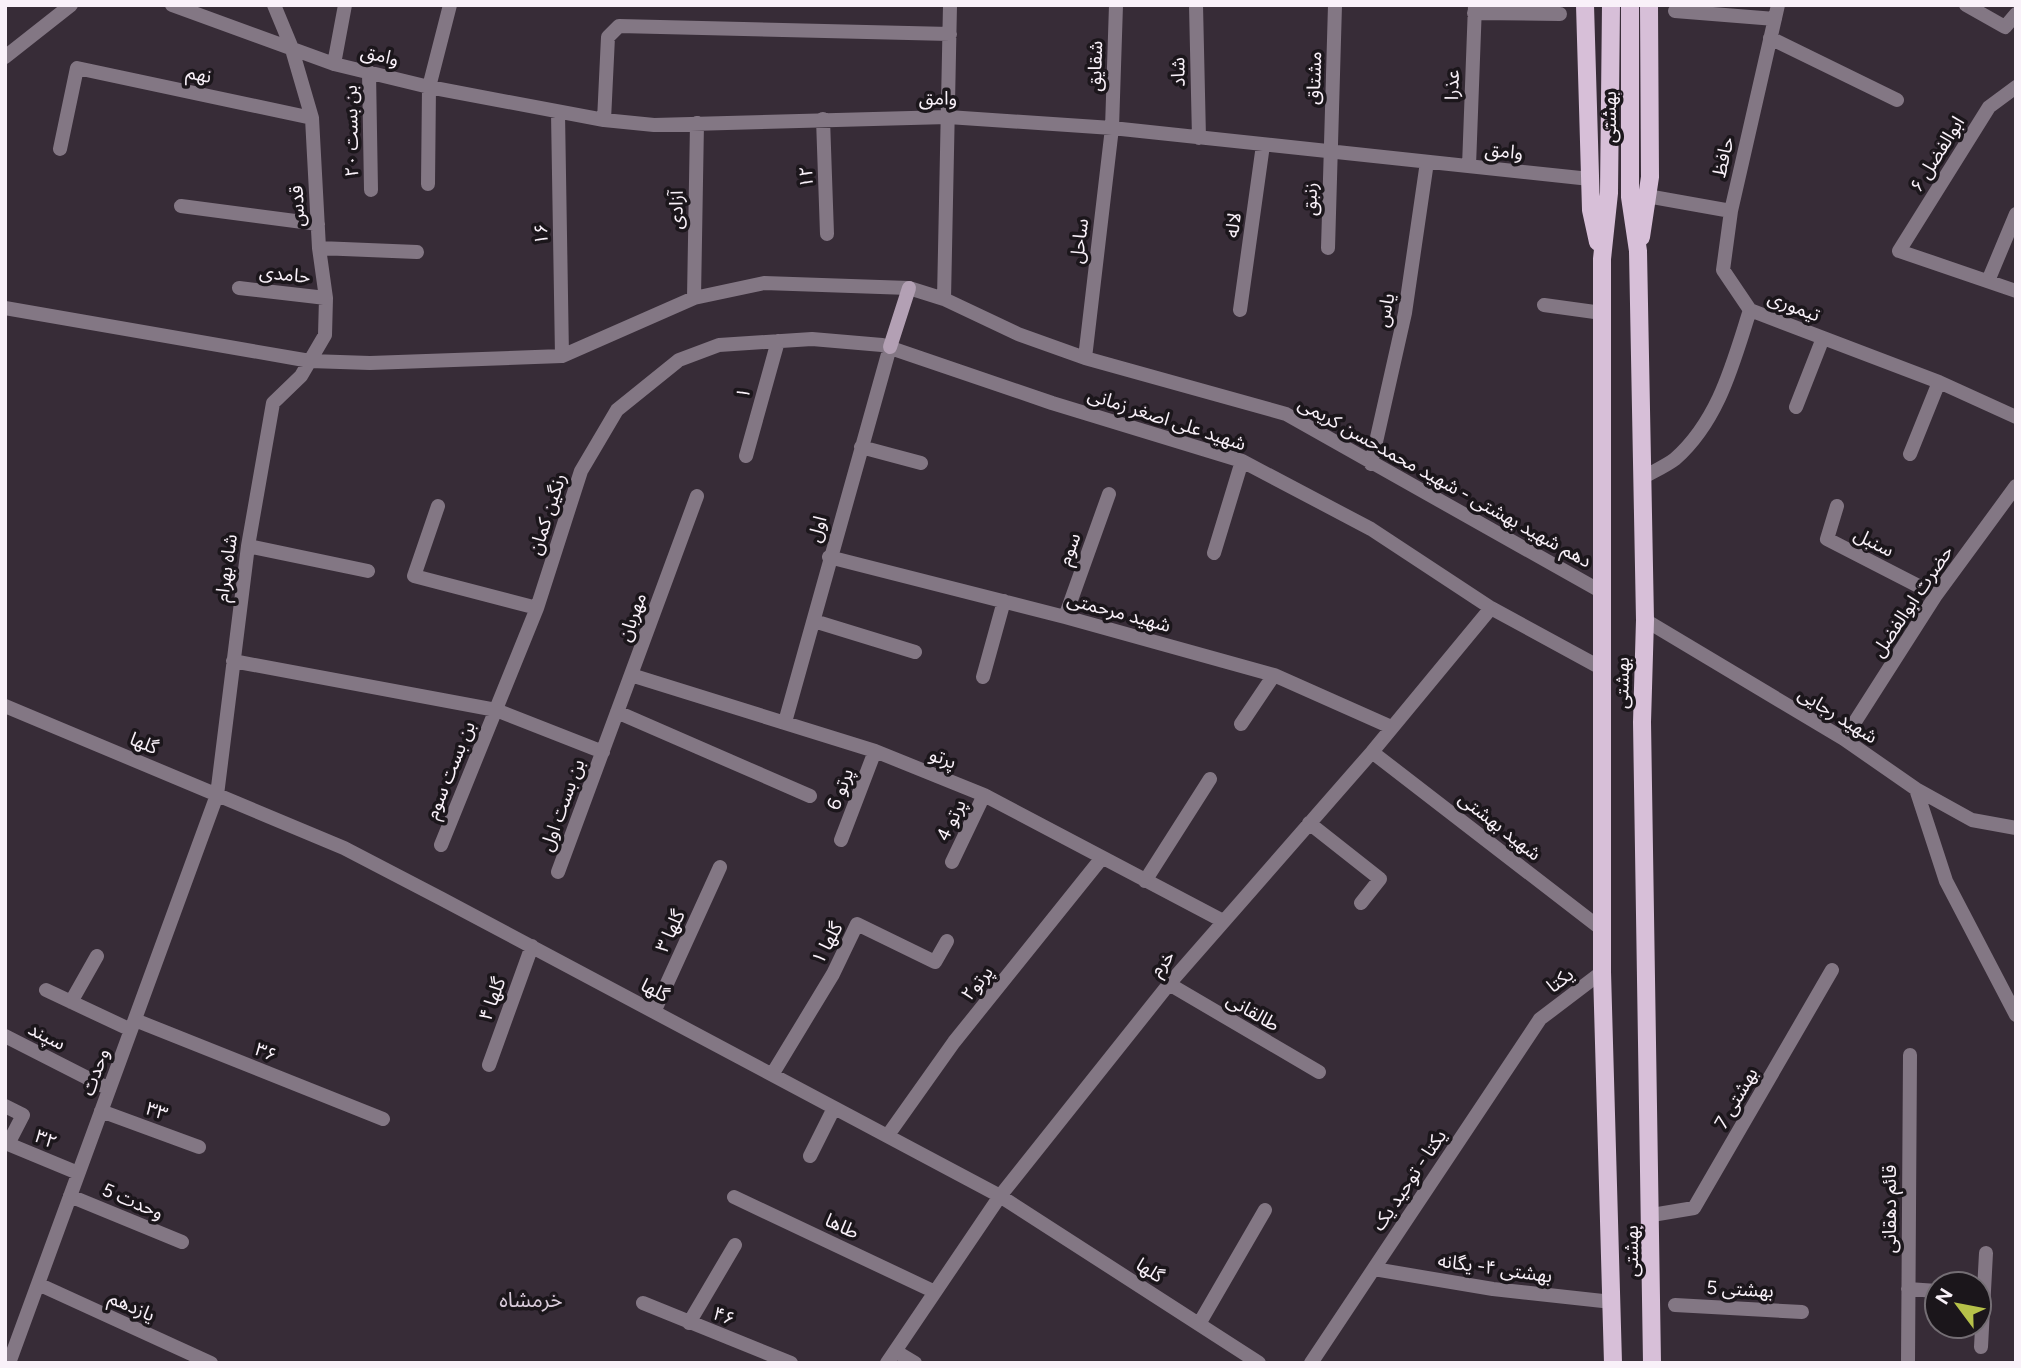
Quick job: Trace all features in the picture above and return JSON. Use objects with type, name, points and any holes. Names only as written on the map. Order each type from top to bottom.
[{"type":"main road","points":[[1585,5],[1591,210],[1602,259]]},
{"type":"main road","name":"بهشتی","points":[[1611,5],[1609,193],[1602,259],[1602,972],[1613,1363]]},
{"type":"main road","name":"بهشتی","points":[[1630,5],[1630,197],[1638,251],[1645,620],[1642,722],[1652,1215],[1652,1363]]},
{"type":"main road","points":[[1638,251],[1647,196],[1649,5]]},
{"type":"street","points":[[5,57],[71,5]]},
{"type":"street","name":"وامق","points":[[172,5],[291,46],[334,64],[429,87],[604,120],[654,125],[948,117],[1112,128],[1590,179]]},
{"type":"street","name":"قدس","points":[[274,5],[291,46],[312,118],[319,248],[326,298],[325,335],[310,361]]},
{"type":"street","points":[[334,64],[345,5]]},
{"type":"street","points":[[428,184],[429,87],[450,5]]},
{"type":"street","points":[[944,299],[950,5]]},
{"type":"street","name":"شقایق","points":[[1112,128],[1116,5]]},
{"type":"street","name":"شاد","points":[[1196,5],[1199,138]]},
{"type":"street","name":"مشتاق","points":[[1331,152],[1335,5]]},
{"type":"street","points":[[1966,5],[2005,27],[2016,14]]},
{"type":"street","points":[[1475,9],[1560,14]]},
{"type":"street","name":"عذرا","points":[[1469,166],[1475,9]]},
{"type":"street","points":[[1675,11],[1776,12]]},
{"type":"street","name":"حافظ","points":[[1750,310],[1723,270],[1731,212],[1776,12]]},
{"type":"street","points":[[604,120],[608,37],[611,31],[619,26],[950,34]]},
{"type":"street","points":[[1770,38],[1897,100]]},
{"type":"street","name":"نهم","points":[[60,149],[77,68],[312,118]]},
{"type":"street","name":"بن بست ۲۰","points":[[369,72],[371,190]]},
{"type":"street","name":"ابوالفضل ۶","points":[[1988,281],[1899,251],[1989,107],[2016,87]]},
{"type":"street","name":"۱۶","points":[[558,113],[562,356]]},
{"type":"street","name":"۱۲","points":[[823,119],[827,234]]},
{"type":"street","name":"آزادی","points":[[695,298],[697,123]]},
{"type":"street","name":"ساحل","points":[[1085,358],[1112,128]]},
{"type":"street","name":"لاله","points":[[1240,310],[1263,145]]},
{"type":"street","name":"زنبق","points":[[1328,248],[1331,152]]},
{"type":"street","name":"یاس","points":[[1371,464],[1405,313],[1427,162]]},
{"type":"street","points":[[1647,196],[1731,212]]},
{"type":"street","points":[[181,206],[318,224]]},
{"type":"street","points":[[2016,214],[1988,281],[2016,291]]},
{"type":"street","points":[[319,248],[417,252]]},
{"type":"street","name":"دهم شهید بهشتی - شهید محمدحسن کریمی","points":[[5,308],[310,361],[370,363],[562,356],[695,298],[764,283],[909,288],[944,299],[1018,334],[1085,358],[1286,414],[1602,592]]},
{"type":"street","name":"حامدی","points":[[239,288],[326,298]]},
{"type":"street","points":[[890,347],[909,288]]},
{"type":"street","points":[[1544,305],[1602,313]]},
{"type":"street","name":"تیموری","points":[[1642,478],[1674,459],[1710,417],[1729,377],[1750,310],[1939,382],[2016,417]]},
{"type":"street","points":[[1796,407],[1824,338]]},
{"type":"street","name":"شهید علی اصغر زمانی","points":[[679,360],[719,345],[778,341],[812,339],[890,347],[1052,403],[1242,461],[1371,529],[1491,608],[1603,669]]},
{"type":"street","name":"۱","points":[[746,456],[778,341]]},
{"type":"street","name":"اول","points":[[785,722],[829,557],[890,347]]},
{"type":"street","name":"رنگین کمان","points":[[496,709],[537,608],[581,471],[617,410],[679,360]]},
{"type":"street","name":"شاه بهرام","points":[[217,795],[248,547],[273,403],[301,376],[310,361]]},
{"type":"street","points":[[1910,454],[1939,382]]},
{"type":"street","points":[[861,447],[922,463]]},
{"type":"street","points":[[1214,553],[1242,461]]},
{"type":"street","name":"حضرت ابوالفضل","points":[[1844,739],[1936,595],[2016,486]]},
{"type":"street","name":"سوم","points":[[1065,617],[1110,494]]},
{"type":"street","name":"مهربان","points":[[603,752],[697,496]]},
{"type":"street","points":[[438,506],[414,576],[537,608]]},
{"type":"street","name":"سنبل","points":[[1837,506],[1827,539],[1936,595]]},
{"type":"street","points":[[248,547],[368,570]]},
{"type":"street","name":"شهید مرحمتی","points":[[829,557],[1065,617],[1275,675],[1391,727]]},
{"type":"street","points":[[983,677],[1004,601]]},
{"type":"street","name":"خرم","points":[[891,1357],[999,1196],[1169,984],[1372,752],[1491,608]]},
{"type":"street","name":"شهید رجایی","points":[[1645,620],[1844,739],[1916,789],[1972,820],[2016,828]]},
{"type":"street","points":[[814,621],[915,652]]},
{"type":"street","points":[[233,661],[496,709],[603,752]]},
{"type":"street","name":"پرتو","points":[[631,675],[875,751],[984,795],[1223,921]]},
{"type":"street","points":[[1241,724],[1275,675]]},
{"type":"street","name":"گلها","points":[[5,706],[344,848],[532,946],[999,1196],[1259,1363]]},
{"type":"street","name":"بن بست سوم","points":[[441,845],[496,709]]},
{"type":"street","points":[[617,712],[810,796]]},
{"type":"street","name":"پرتو 6","points":[[841,841],[875,751]]},
{"type":"street","name":"بن بست اول","points":[[558,872],[603,752]]},
{"type":"street","name":"شهید بهشتی","points":[[1372,752],[1604,931]]},
{"type":"street","points":[[1145,881],[1210,779]]},
{"type":"street","points":[[1916,789],[1946,881],[2016,1015]]},
{"type":"street","name":"وحدت","points":[[9,1363],[217,795]]},
{"type":"street","name":"پرتو 4","points":[[952,862],[984,795]]},
{"type":"street","points":[[1309,823],[1380,879],[1361,903]]},
{"type":"street","name":"پرتو۲","points":[[888,1135],[954,1042],[1101,859]]},
{"type":"street","name":"گلها ۳","points":[[654,1012],[720,867]]},
{"type":"street","name":"گلها ۱","points":[[773,1073],[833,974],[857,924],[935,962],[947,941]]},
{"type":"street","name":"گلها ۴","points":[[489,1065],[532,946]]},
{"type":"street","points":[[71,1002],[97,956]]},
{"type":"street","name":"بهشتی 7","points":[[1652,1215],[1694,1208],[1832,970]]},
{"type":"street","name":"یکتا","points":[[1540,1019],[1602,972]]},
{"type":"street","name":"طالقانی","points":[[1169,984],[1319,1072]]},
{"type":"street","name":"۳۶","points":[[46,990],[71,1002],[383,1119]]},
{"type":"street","name":"یکتا - توحید یک","points":[[1311,1363],[1540,1019]]},
{"type":"street","name":"سپند","points":[[5,1036],[109,1089]]},
{"type":"street","name":"قائم دهقانی","points":[[1908,1363],[1910,1055]]},
{"type":"street","name":"۳۲","points":[[5,1106],[23,1115],[8,1144],[78,1174]]},
{"type":"street","points":[[810,1156],[834,1108]]},
{"type":"street","name":"۳۳","points":[[101,1111],[199,1147]]},
{"type":"street","name":"5 وحدت","points":[[70,1196],[182,1242]]},
{"type":"street","name":"طاها","points":[[734,1197],[933,1291]]},
{"type":"street","points":[[1199,1324],[1265,1210]]},
{"type":"street","points":[[689,1323],[735,1245]]},
{"type":"street","points":[[1984,1270],[1986,1252]]},
{"type":"street","name":"بهشتی ۴- یگانه","points":[[1374,1269],[1493,1289],[1612,1301]]},
{"type":"street","name":"یازدهم","points":[[38,1284],[211,1363]]},
{"type":"street","points":[[1908,1289],[1923,1290]]},
{"type":"street","name":"۴۶","points":[[643,1304],[791,1363]]},
{"type":"street","name":"بهشتی 5","points":[[1675,1305],[1802,1312]]},
{"type":"street","points":[[1981,1340],[1981,1347]]},
{"type":"street","points":[[891,1357],[915,1363]]},
{"type":"district","name":"خرمشاه","points":[[531,1299]]}]
